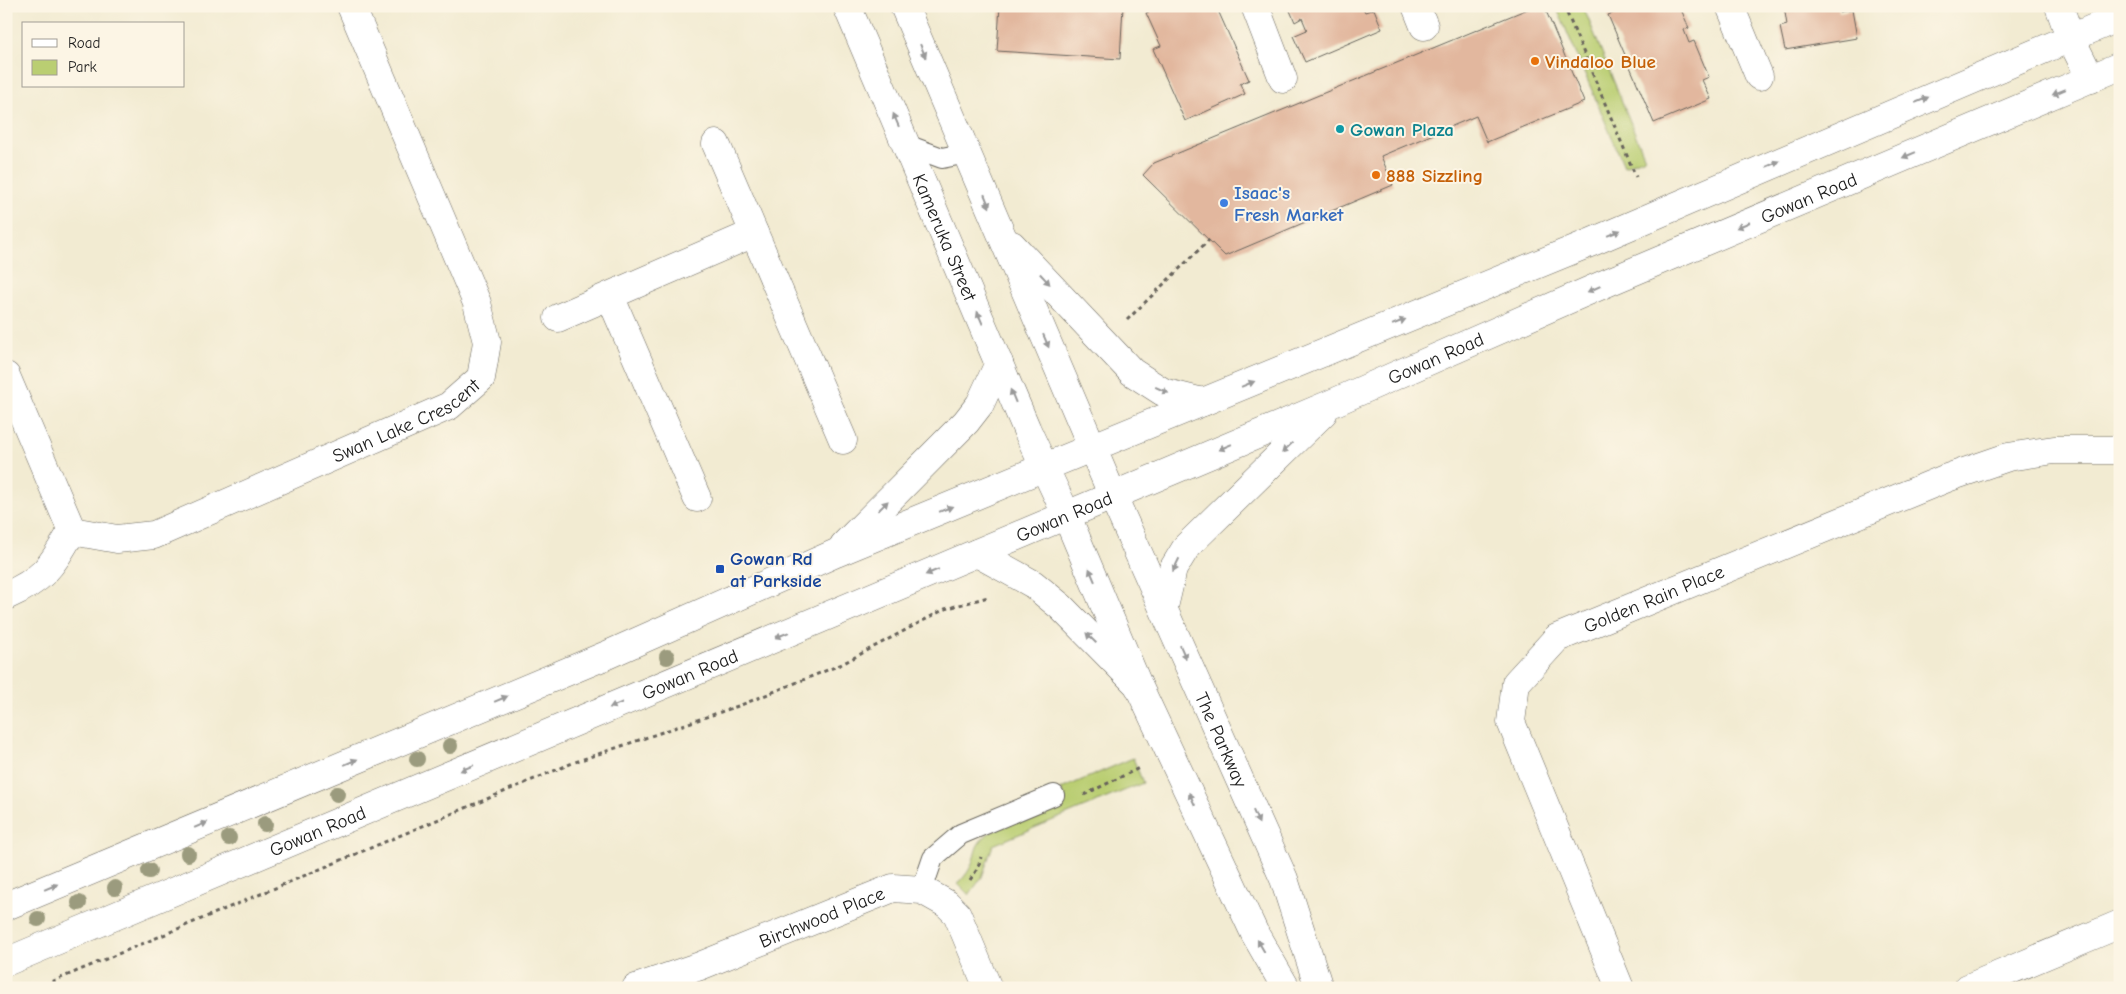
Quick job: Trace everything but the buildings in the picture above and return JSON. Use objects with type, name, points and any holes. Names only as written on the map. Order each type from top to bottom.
[{"type":"street","name":"Swan Lake Crescent","points":[[72,531],[117,540],[154,535],[449,406],[481,378],[487,342],[477,303],[351,6]]},
{"type":"street","name":"Kameruka Street","points":[[847,6],[1027,430],[1066,514]]},
{"type":"street","points":[[904,6],[1093,449]]},
{"type":"street","points":[[1256,6],[1284,79]]},
{"type":"street","points":[[1730,6],[1759,76]]},
{"type":"street","points":[[2059,6],[2070,37],[2091,79]]},
{"type":"street","points":[[6,906],[598,658],[836,553],[1093,449],[1592,242],[2120,16]]},
{"type":"street","name":"Gowan Road","points":[[6,962],[977,553],[1112,494],[1335,402],[1611,281],[2120,66]]},
{"type":"street","points":[[716,144],[843,440]]},
{"type":"street","points":[[999,231],[1132,372],[1163,392],[1203,402]]},
{"type":"street","points":[[558,318],[754,233]]},
{"type":"street","points":[[610,296],[697,498]]},
{"type":"street","points":[[836,553],[966,422],[980,404],[999,363]]},
{"type":"street","points":[[6,376],[72,531],[52,565],[30,585],[6,596]]},
{"type":"street","points":[[1164,607],[1173,568],[1187,546],[1335,402]]},
{"type":"street","name":"The Parkway","points":[[1093,449],[1284,879],[1319,988]]},
{"type":"street","name":"Golden Rain Place","points":[[1620,988],[1510,722],[1516,683],[1558,638],[1947,478],[2008,457],[2054,450],[2120,450]]},
{"type":"street","points":[[1066,514],[1138,685],[1254,934],[1286,988]]},
{"type":"street","points":[[977,553],[1040,590],[1061,607],[1138,685]]},
{"type":"street","name":"Birchwood Place","points":[[636,988],[700,966],[893,888],[922,890],[947,904],[956,914],[988,988]]},
{"type":"street","points":[[1968,988],[2120,924]]},
{"type":"lane","points":[[906,145],[942,158],[968,153]]},
{"type":"lane","points":[[922,890],[933,858],[961,834],[1054,795]]},
{"type":"path","points":[[1564,6],[1636,177]]},
{"type":"path","points":[[1123,324],[1209,240]]},
{"type":"path","points":[[37,988],[574,762],[741,705],[840,664],[945,609],[987,596],[995,600]]},
{"type":"green space","points":[[1556,6],[1583,6],[1645,158],[1624,166]]},
{"type":"green space","points":[[1133,758],[1143,783],[993,845],[982,877],[969,895],[958,884],[970,868],[980,842],[989,833],[1066,801],[1061,789]]},
{"type":"place","name":"Vindaloo Blue","points":[[1535,61]]},
{"type":"place","name":"Gowan Plaza","points":[[1340,129]]},
{"type":"place","name":"888 Sizzling","points":[[1376,175]]},
{"type":"place","name":"Isaac's Fresh Market","points":[[1224,203]]},
{"type":"place","name":"Gowan Rd at Parkside","points":[[720,569]]}]
